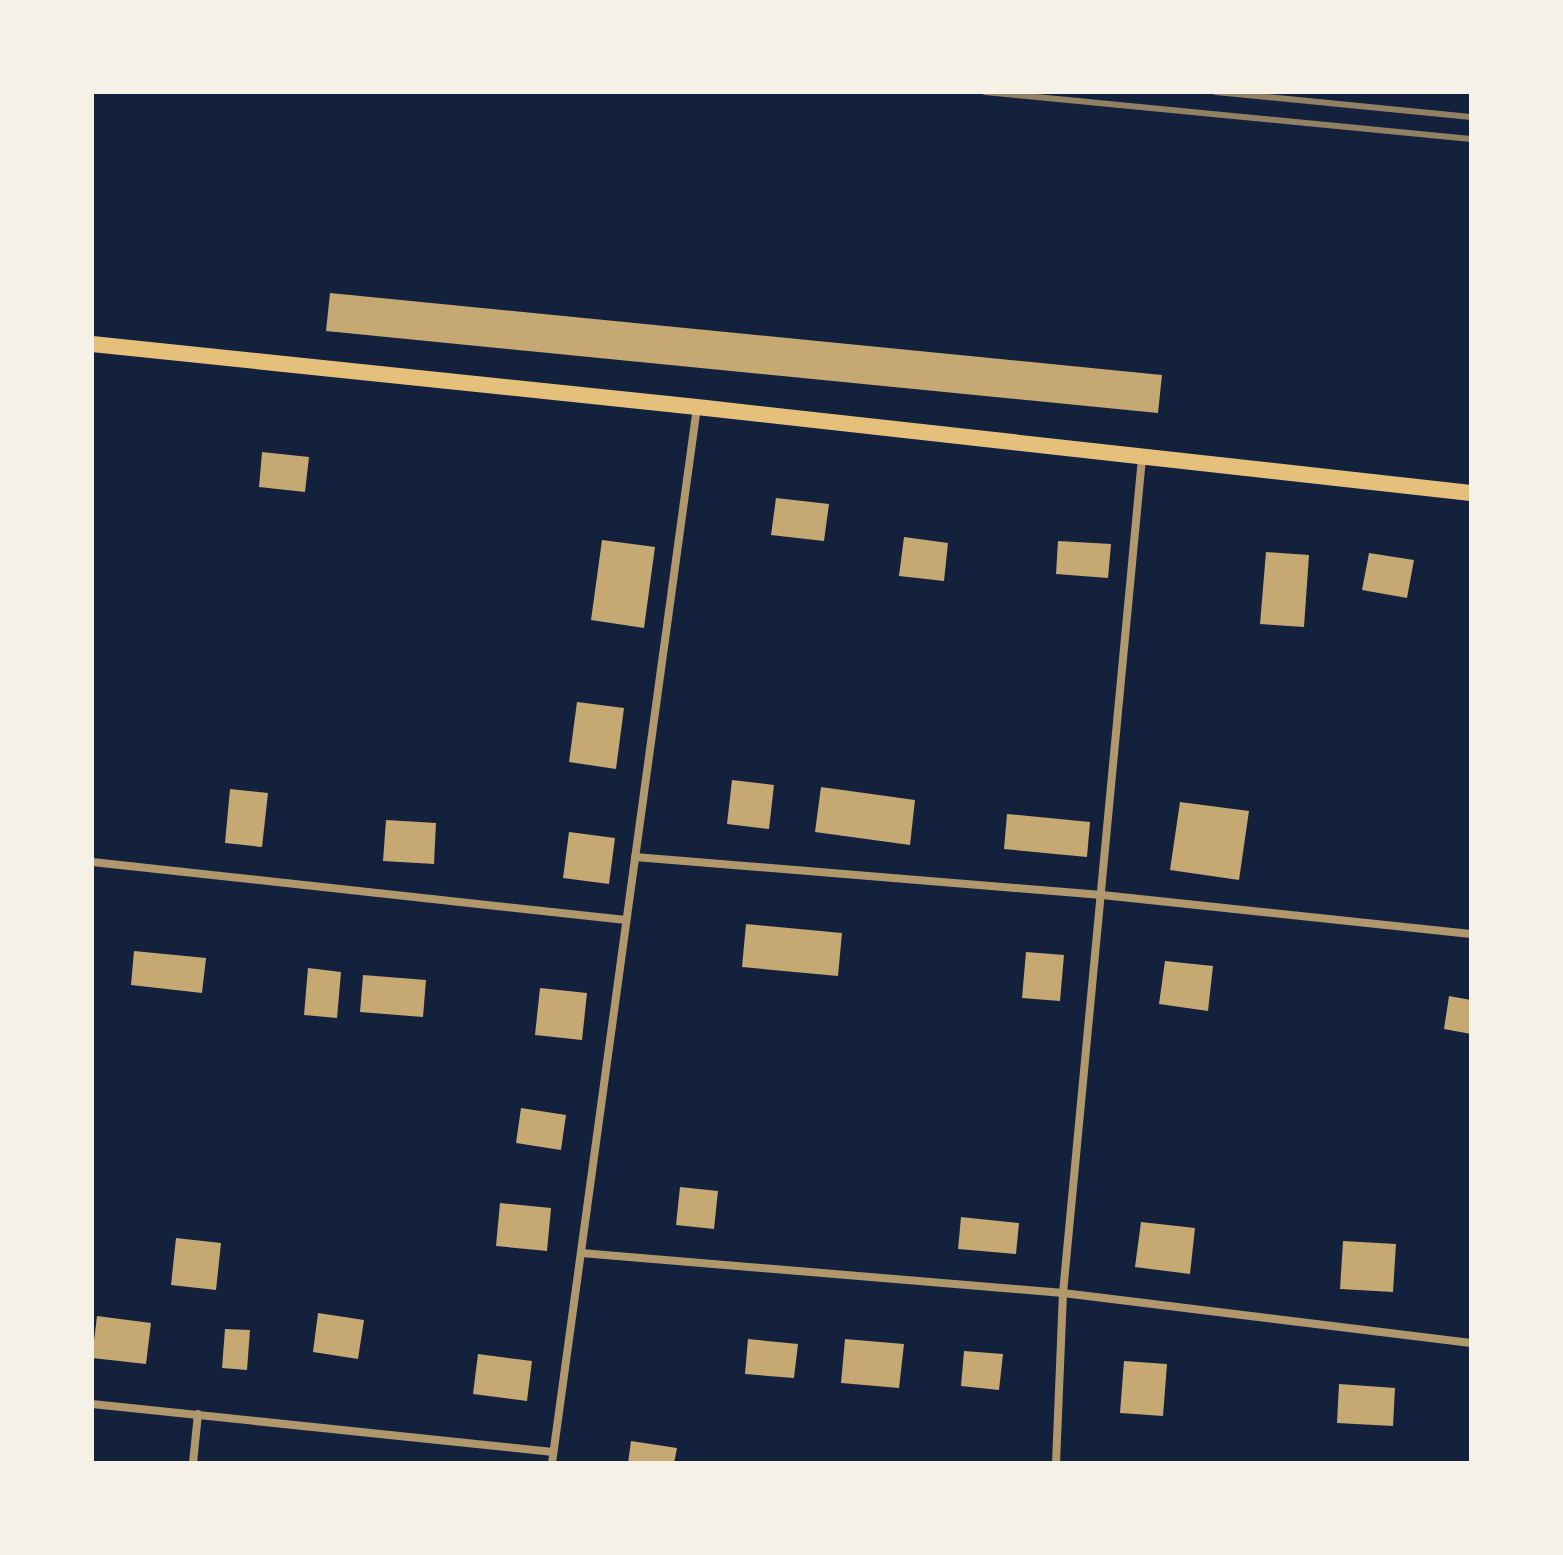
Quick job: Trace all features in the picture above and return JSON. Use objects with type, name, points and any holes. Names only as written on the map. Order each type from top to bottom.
[{"type":"main road","points":[[92,344],[1471,493]]},
{"type":"street","points":[[552,1463],[697,407]]},
{"type":"street","points":[[1056,1463],[1063,1293],[1142,458]]},
{"type":"street","points":[[635,857],[1102,895],[1471,934]]},
{"type":"street","points":[[92,862],[626,920]]},
{"type":"street","points":[[581,1253],[1063,1293],[1471,1343]]},
{"type":"street","points":[[92,1404],[553,1452]]},
{"type":"street","points":[[193,1463],[198,1414]]},
{"type":"building","points":[[330,293],[1162,375],[1158,413],[326,331]]},
{"type":"building","points":[[262,452],[309,457],[305,492],[259,487]]},
{"type":"building","points":[[776,498],[829,504],[824,541],[771,535]]},
{"type":"building","points":[[904,537],[948,543],[944,581],[899,576]]},
{"type":"building","points":[[602,540],[655,547],[644,628],[591,620]]},
{"type":"building","points":[[1058,541],[1111,544],[1108,578],[1056,574]]},
{"type":"building","points":[[1266,552],[1309,555],[1304,627],[1260,624]]},
{"type":"building","points":[[1369,553],[1414,560],[1407,598],[1362,590]]},
{"type":"building","points":[[577,702],[624,708],[616,769],[569,762]]},
{"type":"building","points":[[732,780],[774,785],[769,829],[727,824]]},
{"type":"building","points":[[821,787],[915,800],[910,845],[815,832]]},
{"type":"building","points":[[230,789],[268,793],[262,847],[225,843]]},
{"type":"building","points":[[1180,802],[1249,811],[1239,880],[1170,870]]},
{"type":"building","points":[[1007,814],[1090,822],[1087,857],[1004,849]]},
{"type":"building","points":[[386,820],[436,823],[434,864],[383,861]]},
{"type":"building","points":[[569,832],[615,838],[609,884],[563,878]]},
{"type":"building","points":[[746,924],[842,933],[838,976],[742,967]]},
{"type":"building","points":[[134,951],[206,958],[202,993],[131,985]]},
{"type":"building","points":[[1026,952],[1064,955],[1060,1001],[1022,998]]},
{"type":"building","points":[[1165,961],[1213,966],[1208,1011],[1159,1004]]},
{"type":"building","points":[[308,968],[341,972],[337,1018],[304,1015]]},
{"type":"building","points":[[363,975],[426,980],[423,1017],[360,1012]]},
{"type":"building","points":[[540,988],[587,993],[582,1040],[535,1035]]},
{"type":"building","points":[[1449,996],[1471,1000],[1471,1034],[1444,1029]]},
{"type":"building","points":[[521,1108],[566,1115],[561,1150],[516,1143]]},
{"type":"building","points":[[680,1187],[718,1191],[714,1229],[676,1225]]},
{"type":"building","points":[[500,1203],[551,1208],[547,1251],[496,1246]]},
{"type":"building","points":[[961,1217],[1019,1223],[1016,1254],[958,1249]]},
{"type":"building","points":[[1141,1222],[1195,1228],[1190,1274],[1135,1267]]},
{"type":"building","points":[[176,1238],[221,1243],[216,1290],[171,1285]]},
{"type":"building","points":[[1343,1241],[1396,1244],[1393,1292],[1340,1289]]},
{"type":"building","points":[[318,1313],[364,1320],[358,1359],[313,1352]]},
{"type":"building","points":[[97,1316],[151,1323],[146,1364],[92,1358]]},
{"type":"building","points":[[225,1329],[250,1330],[247,1370],[222,1368]]},
{"type":"building","points":[[748,1339],[798,1344],[794,1378],[745,1374]]},
{"type":"building","points":[[845,1339],[904,1344],[899,1388],[841,1383]]},
{"type":"building","points":[[964,1351],[1003,1354],[999,1390],[961,1386]]},
{"type":"building","points":[[478,1354],[532,1361],[527,1401],[473,1394]]},
{"type":"building","points":[[1124,1361],[1167,1364],[1163,1416],[1120,1413]]},
{"type":"building","points":[[1339,1384],[1395,1388],[1393,1426],[1337,1423]]},
{"type":"building","points":[[631,1441],[677,1448],[674,1463],[628,1463]]},
{"type":"railway","points":[[985,92],[1471,139]]},
{"type":"railway","points":[[1216,92],[1471,117]]}]
